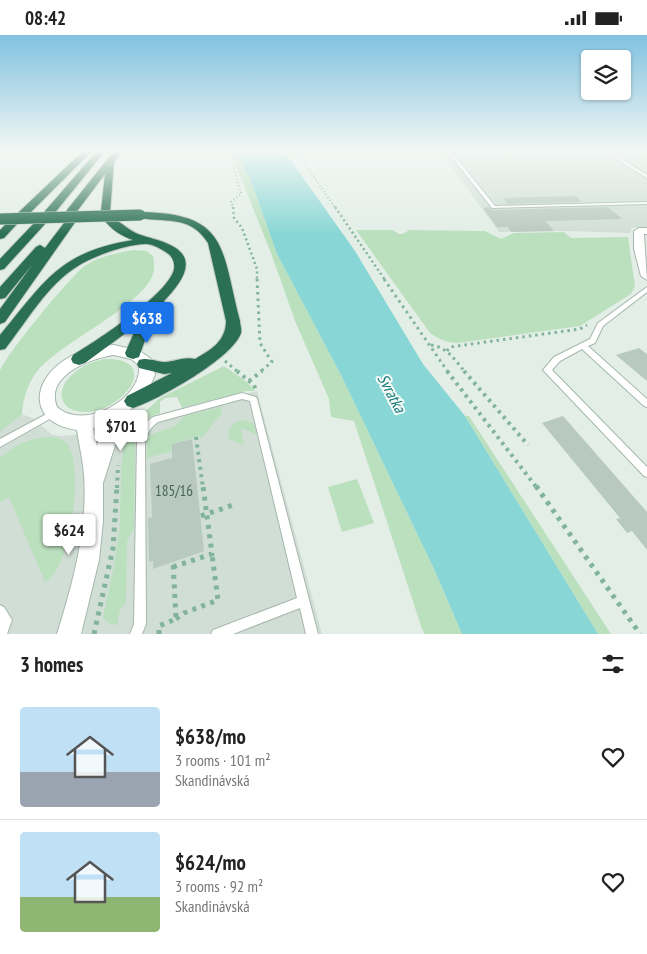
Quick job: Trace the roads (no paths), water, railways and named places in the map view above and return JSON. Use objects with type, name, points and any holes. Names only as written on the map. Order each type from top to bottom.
[{"type":"highway","points":[[23,214],[59,179]]},
{"type":"highway","points":[[49,213],[78,179]]},
{"type":"highway","points":[[0,319],[68,218],[98,179]]},
{"type":"highway","points":[[109,179],[107,216],[121,231],[145,241],[167,247],[179,257],[180,270],[141,332],[140,358],[158,367],[170,367],[206,360]]},
{"type":"highway","points":[[0,219],[162,216],[189,221],[206,231],[214,243],[234,332],[228,342],[206,360],[132,401]]},
{"type":"highway","points":[[0,295],[68,218]]},
{"type":"highway","points":[[0,267],[41,222]]},
{"type":"highway","points":[[0,345],[53,278],[65,267],[104,247],[145,241]]},
{"type":"highway","points":[[79,359],[110,339],[162,296]]},
{"type":"street","points":[[647,231],[639,231],[639,249],[647,276]]},
{"type":"street","points":[[114,349],[140,358],[147,372],[146,381],[132,401],[117,412],[101,419],[84,423],[60,420],[52,414],[47,406],[46,396],[50,386],[57,376],[79,359],[91,354],[114,349]]},
{"type":"street","points":[[94,481],[117,412]]},
{"type":"street","points":[[69,634],[87,563],[93,514],[94,481],[84,423]]},
{"type":"lane","points":[[471,179],[494,207],[647,203]]},
{"type":"lane","points":[[647,289],[600,325],[593,341],[557,359],[547,370],[647,473]]},
{"type":"lane","points":[[583,346],[647,404]]},
{"type":"lane","points":[[136,634],[140,624],[142,435],[150,423],[156,419],[242,396],[253,399],[312,634]]},
{"type":"lane","points":[[0,443],[52,414]]},
{"type":"lane","points":[[217,634],[304,601]]},
{"type":"lane","points":[[0,611],[6,620],[1,634]]},
{"type":"water","name":"Svratka","points":[[250,179],[304,179],[355,251],[423,364],[465,416],[598,634],[462,634],[435,571],[341,375],[277,254]]}]
